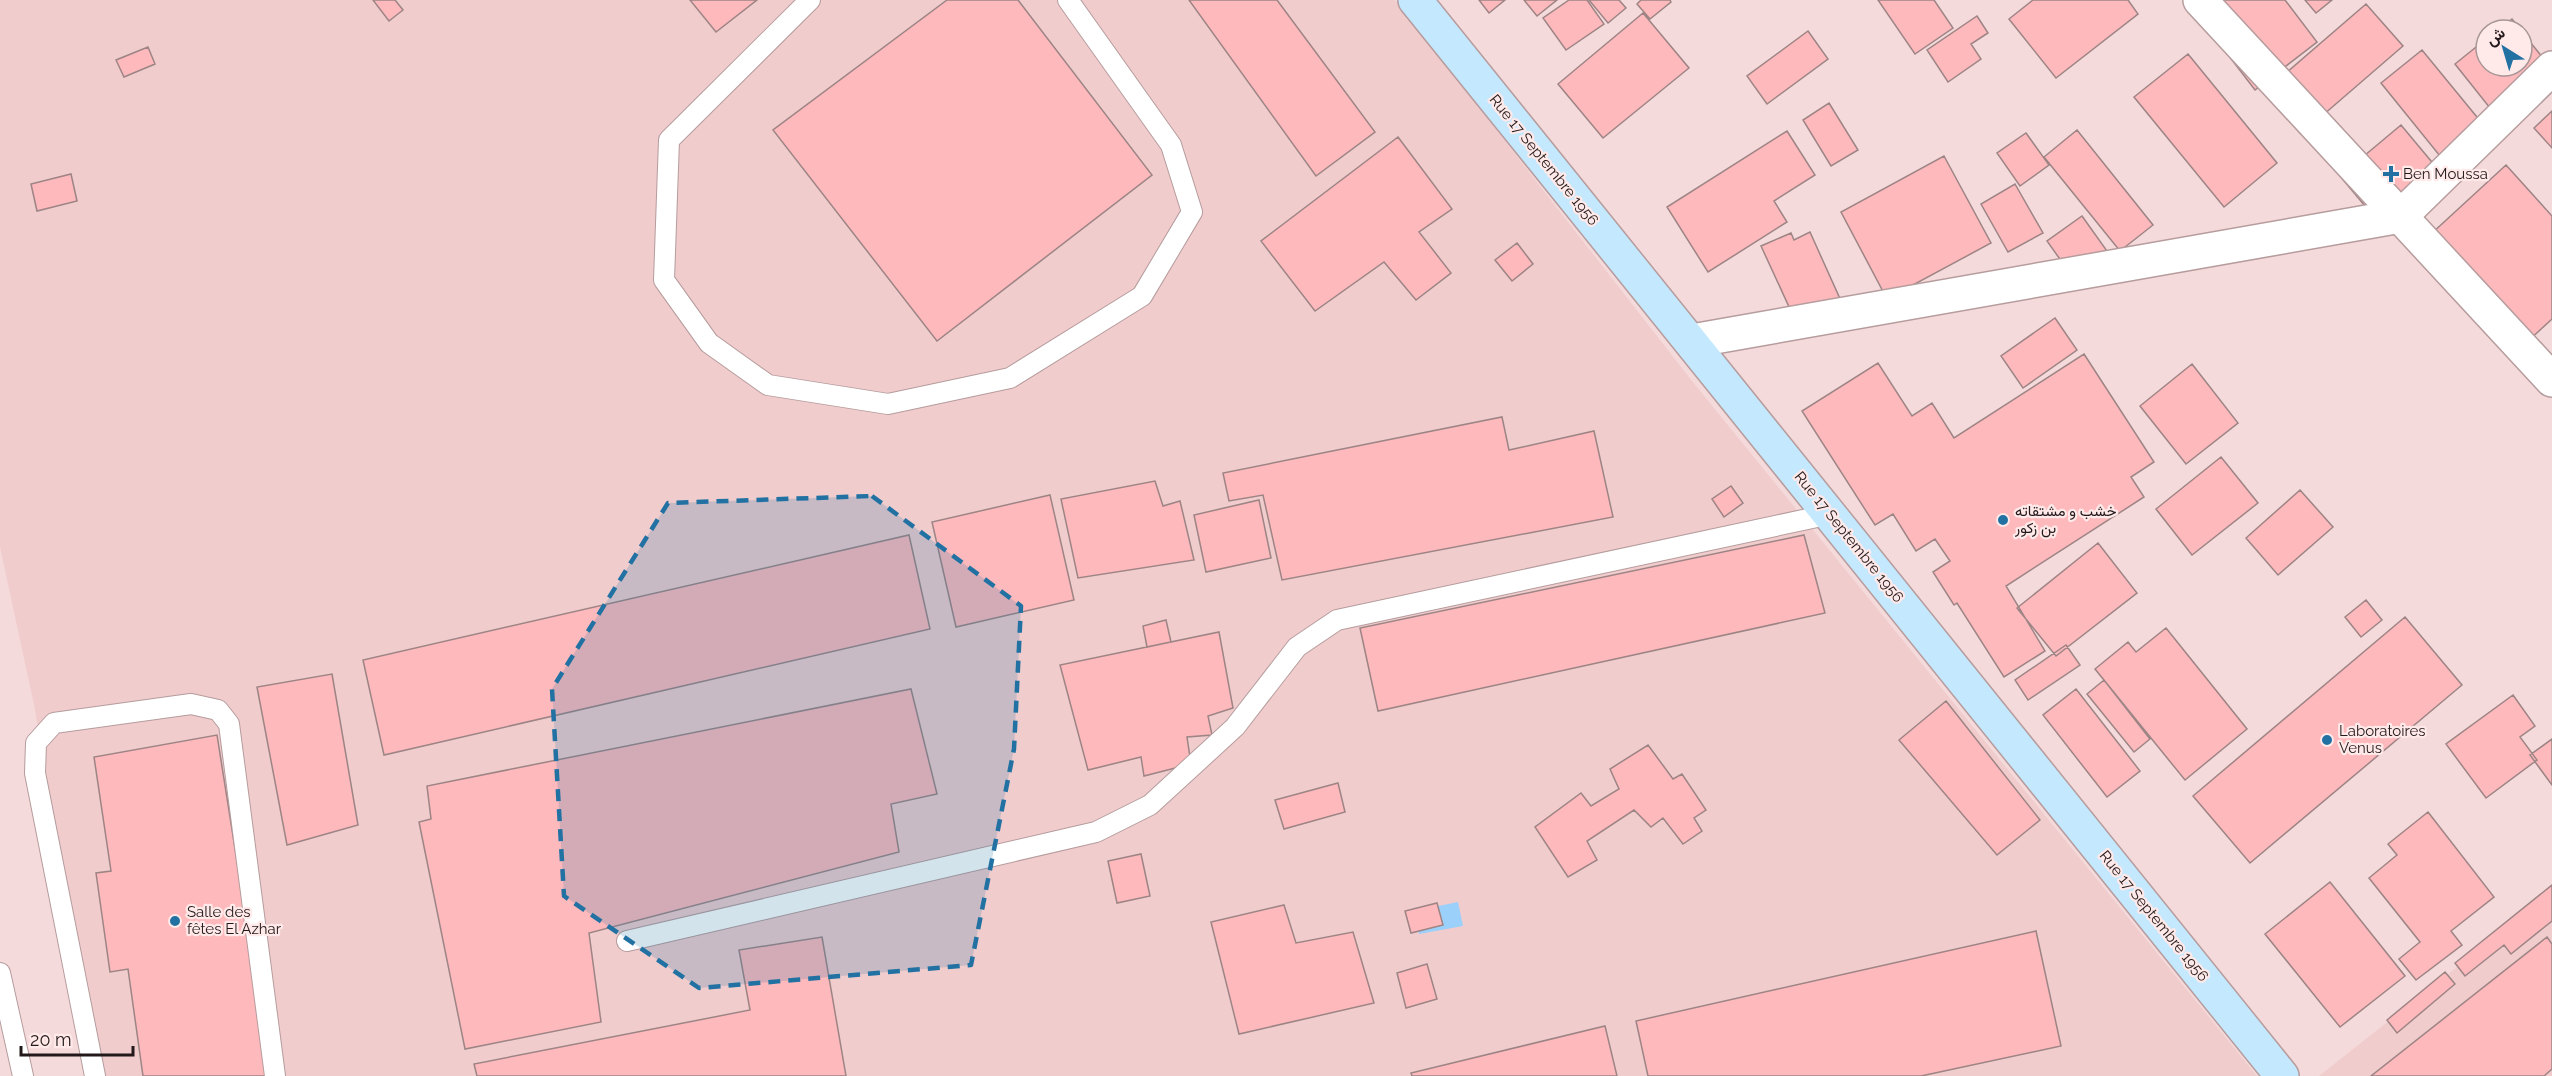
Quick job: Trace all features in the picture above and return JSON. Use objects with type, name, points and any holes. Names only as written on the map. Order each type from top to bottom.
[{"type":"main road","name":"Rue 17 Septembre 1956","points":[[1415,0],[2282,1076]]},
{"type":"street","points":[[2200,0],[2401,216],[2548,368]]},
{"type":"street","points":[[1692,341],[2401,216],[2552,68]]},
{"type":"lane","points":[[810,0],[669,140],[664,280],[709,343],[768,385],[888,404],[1010,378],[1142,296],[1192,212],[1171,145],[1068,0]]},
{"type":"lane","points":[[627,941],[1096,832],[1150,805],[1235,727],[1297,647],[1337,620],[1831,514]]},
{"type":"lane","points":[[95,1076],[35,773],[36,743],[54,723],[191,704],[218,710],[229,724],[275,1076]]},
{"type":"lane","points":[[0,973],[23,1076]]},
{"type":"highlighted area","points":[[872,496],[1021,606],[1014,749],[971,965],[699,988],[564,896],[552,689],[668,503]]},
{"type":"shaded area","points":[[0,0],[1395,0],[1692,381],[2257,1076],[100,1076],[34,705],[0,547]]},
{"type":"shaded area","points":[[2552,892],[2552,1076],[2319,1076]]},
{"type":"water","points":[[1458,902],[1463,926],[1419,934],[1414,911]]},
{"type":"building","points":[[373,0],[395,0],[403,10],[389,21]]},
{"type":"building","points":[[690,0],[757,0],[716,32]]},
{"type":"building","points":[[947,0],[1018,0],[1152,175],[937,341],[773,130]]},
{"type":"building","points":[[1189,0],[1277,0],[1375,132],[1316,176]]},
{"type":"building","points":[[1479,0],[1505,0],[1489,13]]},
{"type":"building","points":[[1524,0],[1557,0],[1537,16]]},
{"type":"building","points":[[1569,0],[1587,0],[1604,24],[1566,50],[1543,18]]},
{"type":"building","points":[[1589,0],[1619,0],[1626,8],[1608,23]]},
{"type":"building","points":[[1641,0],[1670,0],[1671,2],[1650,19],[1637,4]]},
{"type":"building","points":[[1878,0],[1934,0],[1953,28],[1915,54]]},
{"type":"building","points":[[2033,0],[2128,0],[2138,14],[2056,78],[2009,19]]},
{"type":"building","points":[[2202,0],[2285,0],[2317,42],[2255,90],[2192,8]]},
{"type":"building","points":[[2305,0],[2332,0],[2316,13]]},
{"type":"building","points":[[2366,4],[2403,46],[2301,134],[2264,92]]},
{"type":"building","points":[[1643,13],[1689,68],[1603,138],[1558,84]]},
{"type":"building","points":[[1977,16],[1988,33],[1971,44],[1981,59],[1948,82],[1927,50]]},
{"type":"building","points":[[1808,31],[1828,59],[1767,104],[1747,76]]},
{"type":"building","points":[[148,47],[155,64],[124,77],[116,60]]},
{"type":"building","points":[[2534,47],[2547,63],[2534,73]]},
{"type":"building","points":[[2474,49],[2474,78],[2528,78],[2490,108],[2455,64]]},
{"type":"building","points":[[2422,50],[2481,122],[2440,156],[2381,83]]},
{"type":"building","points":[[2188,54],[2277,163],[2224,207],[2134,97]]},
{"type":"building","points":[[1829,103],[1858,150],[1831,166],[1803,120]]},
{"type":"building","points":[[2552,111],[2552,148],[2534,128]]},
{"type":"building","name":"Ben Moussa","points":[[2401,125],[2441,173],[2380,224],[2340,176]]},
{"type":"building","points":[[2077,130],[2153,225],[2120,251],[2044,157]]},
{"type":"building","points":[[1787,131],[1815,175],[1774,201],[1787,222],[1708,272],[1667,207]]},
{"type":"building","points":[[2026,133],[2049,165],[2020,186],[1997,153]]},
{"type":"building","points":[[1398,137],[1452,209],[1419,232],[1451,273],[1416,300],[1384,262],[1315,311],[1261,241]]},
{"type":"building","points":[[1944,156],[1991,243],[1887,299],[1841,212]]},
{"type":"building","points":[[2506,165],[2552,216],[2552,319],[2528,341],[2431,234]]},
{"type":"building","points":[[71,174],[77,201],[37,211],[31,184]]},
{"type":"building","points":[[2015,184],[2043,233],[2008,252],[1981,204]]},
{"type":"building","points":[[2082,216],[2107,251],[2072,276],[2047,241]]},
{"type":"building","points":[[1810,232],[1841,301],[1796,322],[1761,246],[1791,233],[1794,240]]},
{"type":"building","points":[[1517,243],[1533,264],[1512,281],[1495,260]]},
{"type":"building","points":[[2055,318],[2077,350],[2023,388],[2001,356]]},
{"type":"building","name":"خشب و مشتقاته بن زكور","points":[[2084,354],[2154,462],[2131,477],[2144,497],[2006,586],[2045,651],[2004,677],[1957,603],[1954,605],[1933,572],[1950,561],[1935,539],[1916,551],[1893,514],[1875,525],[1802,411],[1878,363],[1912,416],[1932,403],[1954,438]]},
{"type":"building","points":[[2192,364],[2238,423],[2186,464],[2140,406]]},
{"type":"building","points":[[1502,417],[1509,450],[1594,431],[1613,517],[1282,580],[1263,495],[1229,501],[1223,473]]},
{"type":"building","points":[[2221,457],[2258,503],[2192,555],[2156,509]]},
{"type":"building","points":[[1155,481],[1163,506],[1180,501],[1194,560],[1078,578],[1061,499]]},
{"type":"building","points":[[1731,486],[1743,503],[1724,517],[1712,499]]},
{"type":"building","points":[[2300,490],[2333,527],[2278,575],[2246,538]]},
{"type":"building","points":[[1050,495],[1074,600],[956,627],[932,522]]},
{"type":"building","points":[[1259,500],[1271,558],[1206,572],[1194,515]]},
{"type":"building","points":[[909,535],[930,629],[384,755],[363,660]]},
{"type":"building","points":[[1804,535],[1825,613],[1378,711],[1360,628]]},
{"type":"building","points":[[2098,543],[2137,593],[2056,656],[2017,608]]},
{"type":"building","points":[[2366,600],[2382,620],[2361,637],[2345,617]]},
{"type":"building","name":"Laboratoires Venus","points":[[2405,617],[2462,685],[2250,863],[2193,796]]},
{"type":"building","points":[[1166,620],[1171,642],[1147,647],[1143,626]]},
{"type":"building","points":[[2166,628],[2247,729],[2185,780],[2095,669],[2128,642],[2136,652]]},
{"type":"building","points":[[1219,632],[1233,708],[1208,716],[1212,735],[1187,737],[1191,764],[1144,776],[1141,757],[1088,770],[1060,665]]},
{"type":"building","points":[[2066,645],[2080,665],[2028,700],[2015,680]]},
{"type":"building","points":[[332,674],[358,825],[287,845],[257,687]]},
{"type":"building","points":[[2104,680],[2150,739],[2134,752],[2087,694]]},
{"type":"building","points":[[911,689],[937,794],[891,804],[899,852],[589,933],[601,1022],[465,1049],[419,822],[431,819],[427,786]]},
{"type":"building","points":[[2076,689],[2140,771],[2107,797],[2043,715]]},
{"type":"building","points":[[2513,695],[2535,726],[2520,737],[2537,760],[2486,798],[2446,744]]},
{"type":"building","points":[[1946,701],[2040,820],[1997,855],[1899,740]]},
{"type":"building","name":"Salle des fêtes El Azhar","points":[[217,735],[271,1076],[143,1076],[128,969],[110,972],[96,873],[111,871],[94,757]]},
{"type":"building","points":[[2552,739],[2552,785],[2530,755]]},
{"type":"building","points":[[1648,745],[1673,779],[1682,774],[1706,810],[1694,818],[1702,831],[1683,844],[1663,818],[1651,827],[1634,810],[1587,841],[1597,860],[1568,877],[1535,827],[1581,793],[1591,806],[1619,789],[1610,769]]},
{"type":"building","points":[[1338,783],[1345,812],[1284,829],[1275,800]]},
{"type":"building","points":[[2428,812],[2494,897],[2451,931],[2462,945],[2416,980],[2399,959],[2420,942],[2369,878],[2397,855],[2388,844]]},
{"type":"building","points":[[1141,854],[1150,896],[1117,903],[1108,861]]},
{"type":"building","points":[[2330,882],[2405,976],[2340,1027],[2265,934]]},
{"type":"building","points":[[2552,885],[2552,921],[2511,954],[2504,945],[2465,976],[2455,963]]},
{"type":"building","points":[[1437,903],[1443,925],[1411,933],[1405,911]]},
{"type":"building","points":[[1284,905],[1296,943],[1353,932],[1374,1003],[1239,1034],[1211,922]]},
{"type":"building","points":[[2036,931],[2061,1046],[1921,1076],[1648,1076],[1636,1021]]},
{"type":"building","points":[[822,937],[846,1076],[477,1076],[474,1064],[750,1010],[739,950]]},
{"type":"building","points":[[2547,937],[2552,944],[2552,1069],[2544,1076],[2371,1076]]},
{"type":"building","points":[[1427,964],[1437,999],[1406,1008],[1397,973]]},
{"type":"building","points":[[2445,972],[2455,984],[2397,1033],[2387,1020]]},
{"type":"building","points":[[1605,1026],[1617,1076],[1412,1076],[1411,1073]]},
{"type":"place","name":"Ben Moussa","points":[[2391,174]]},
{"type":"place","name":"خشب و مشتقاته بن زكور","points":[[2003,520]]},
{"type":"place","name":"Laboratoires Venus","points":[[2327,740]]},
{"type":"place","name":"Salle des fêtes El Azhar","points":[[175,921]]}]
